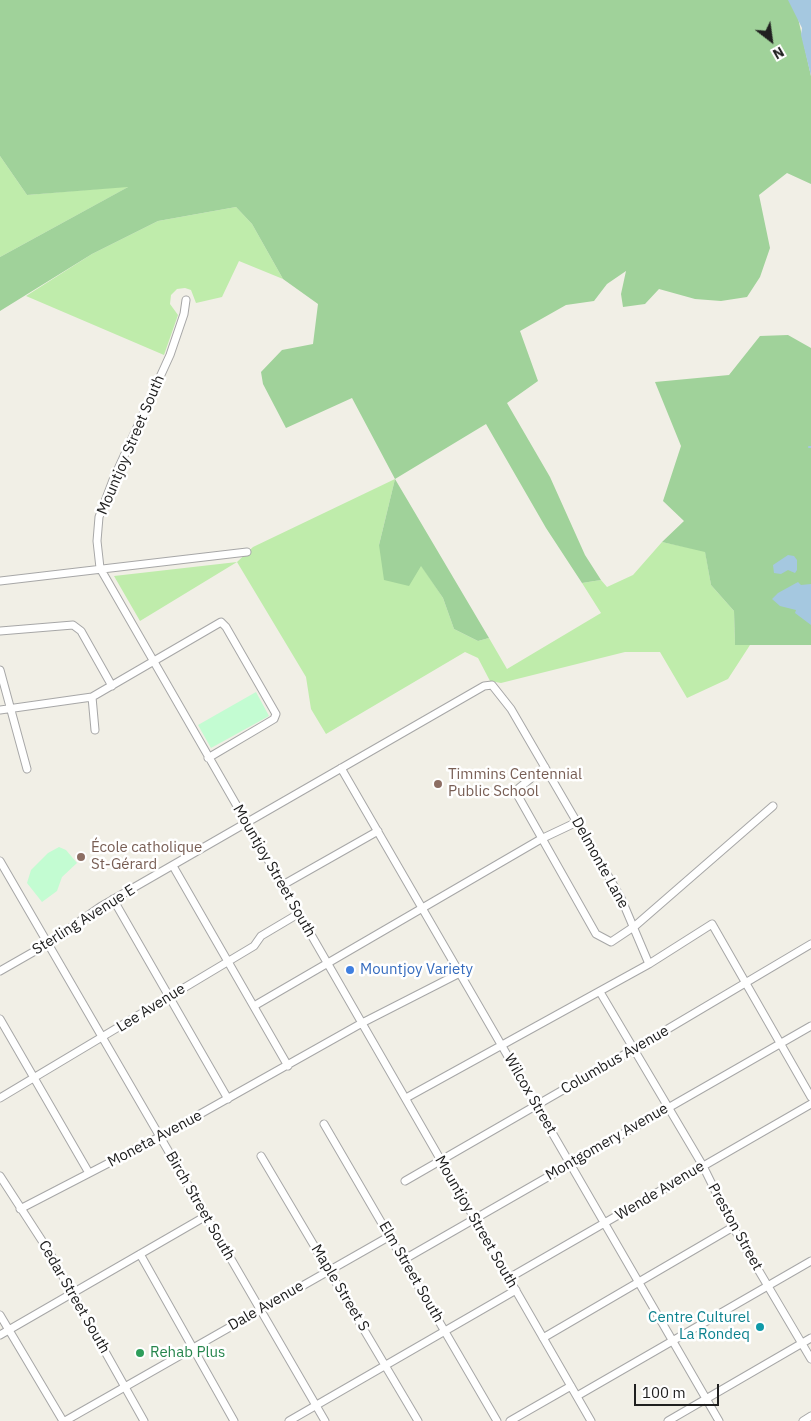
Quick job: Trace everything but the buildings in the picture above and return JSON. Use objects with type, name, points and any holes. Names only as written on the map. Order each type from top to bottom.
[{"type":"street","name":"Mountjoy Street South","points":[[186,300],[184,314],[170,355],[113,480],[99,517],[97,541],[100,568],[281,886],[329,963],[591,1421]]},
{"type":"street","points":[[0,581],[247,552]]},
{"type":"street","points":[[0,710],[92,697],[220,622],[226,627],[276,714],[274,719],[208,758]]},
{"type":"street","points":[[0,630],[73,625],[81,631],[112,686]]},
{"type":"street","points":[[0,670],[27,769]]},
{"type":"street","name":"Delmonte Lane","points":[[341,768],[484,686],[492,685],[511,709],[622,898],[635,926],[637,939],[649,964]]},
{"type":"street","points":[[92,697],[94,730]]},
{"type":"street","points":[[545,767],[520,788],[518,796],[596,934],[603,940],[611,942],[635,926],[773,806]]},
{"type":"street","name":"Sterling Avenue E","points":[[0,970],[49,943],[113,900],[341,768]]},
{"type":"street","name":"Wilcox Street","points":[[341,768],[719,1421]]},
{"type":"street","points":[[254,1006],[541,839],[577,822]]},
{"type":"street","points":[[281,886],[378,831]]},
{"type":"street","name":"Birch Street South","points":[[0,861],[325,1421]]},
{"type":"street","points":[[173,866],[288,1066]]},
{"type":"street","points":[[113,900],[228,1099]]},
{"type":"street","name":"Lee Avenue","points":[[0,1098],[229,962],[254,946],[261,936],[298,914]]},
{"type":"street","points":[[406,1098],[501,1044],[600,992],[712,924],[811,1096]]},
{"type":"street","name":"Columbus Avenue","points":[[405,1181],[634,1050],[811,944]]},
{"type":"street","name":"Moneta Avenue","points":[[20,1209],[161,1136],[362,1023],[460,972]]},
{"type":"street","name":"Preston Street","points":[[600,992],[702,1166],[733,1227],[811,1359]]},
{"type":"street","points":[[0,1019],[90,1173]]},
{"type":"street","name":"Montgomery Avenue","points":[[403,1260],[811,1026]]},
{"type":"street","name":"Wende Avenue","points":[[509,1278],[811,1104]]},
{"type":"street","name":"Elm Street South","points":[[324,1124],[497,1421]]},
{"type":"street","name":"Maple Street S","points":[[261,1156],[418,1421]]},
{"type":"street","name":"Cedar Street South","points":[[0,1176],[48,1250],[144,1421]]},
{"type":"street","points":[[0,1335],[206,1216]]},
{"type":"street","points":[[543,1338],[733,1227]]},
{"type":"street","name":"Dale Avenue","points":[[64,1421],[194,1349],[260,1309],[390,1236]]},
{"type":"street","points":[[140,1254],[234,1421]]},
{"type":"street","points":[[577,1396],[811,1261]]},
{"type":"street","points":[[289,1421],[516,1290]]},
{"type":"street","points":[[0,1315],[64,1421]]},
{"type":"street","points":[[668,1421],[811,1338]]},
{"type":"street","points":[[510,1421],[571,1386]]},
{"type":"street","points":[[803,1421],[811,1416]]},
{"type":"green space","points":[[0,0],[794,0],[811,76],[811,184],[787,173],[759,195],[770,248],[760,277],[747,297],[721,301],[695,299],[659,289],[645,304],[623,307],[621,294],[626,271],[607,284],[594,301],[566,305],[520,331],[538,381],[507,403],[550,477],[585,555],[601,580],[582,583],[546,528],[486,424],[395,479],[352,398],[286,428],[263,384],[261,372],[282,350],[313,344],[318,304],[283,279],[252,224],[236,207],[158,221],[92,254],[0,311],[0,257],[128,187],[27,195],[0,156]]},
{"type":"green space","points":[[0,156],[27,195],[130,186],[0,257]]},
{"type":"green space","points":[[236,207],[252,224],[283,279],[239,261],[222,297],[196,303],[191,290],[185,288],[177,289],[171,295],[170,304],[178,315],[164,355],[26,296],[92,254],[158,221]]},
{"type":"green space","points":[[788,335],[811,348],[811,645],[735,645],[734,611],[711,585],[705,552],[662,542],[684,521],[663,501],[681,446],[655,382],[729,375],[760,336]]},
{"type":"green space","points":[[395,479],[379,545],[421,565],[443,598],[454,629],[478,641],[489,638],[507,669],[601,613],[582,583],[601,580],[607,587],[633,575],[662,542],[705,551],[711,585],[734,611],[735,645],[750,645],[728,679],[687,698],[660,652],[625,652],[501,683],[490,681],[478,658],[465,652],[326,734],[311,709],[306,677],[237,562],[253,547]]},
{"type":"green space","points":[[395,479],[489,638],[478,641],[454,629],[443,598],[421,566],[409,586],[384,580],[379,545]]},
{"type":"green space","points":[[237,562],[140,621],[114,576]]},
{"type":"green space","points":[[256,692],[269,716],[211,748],[198,725]]},
{"type":"green space","points":[[59,847],[66,850],[77,863],[62,877],[57,891],[42,902],[27,883],[31,870],[48,853]]},
{"type":"water","points":[[788,0],[811,0],[811,76],[801,35],[802,28]]},
{"type":"water","points":[[788,555],[794,556],[797,560],[797,570],[795,573],[788,570],[781,574],[774,573],[773,565]]},
{"type":"water","points":[[798,582],[801,585],[811,584],[811,625],[795,613],[796,610],[780,606],[772,599],[778,593]]},
{"type":"place","name":"Timmins Centennial Public School","points":[[438,784]]},
{"type":"place","name":"École catholique St-Gérard","points":[[81,857]]},
{"type":"place","name":"Mountjoy Variety","points":[[350,970]]},
{"type":"place","name":"Centre Culturel La Rondeq","points":[[760,1327]]},
{"type":"place","name":"Rehab Plus","points":[[140,1353]]}]
